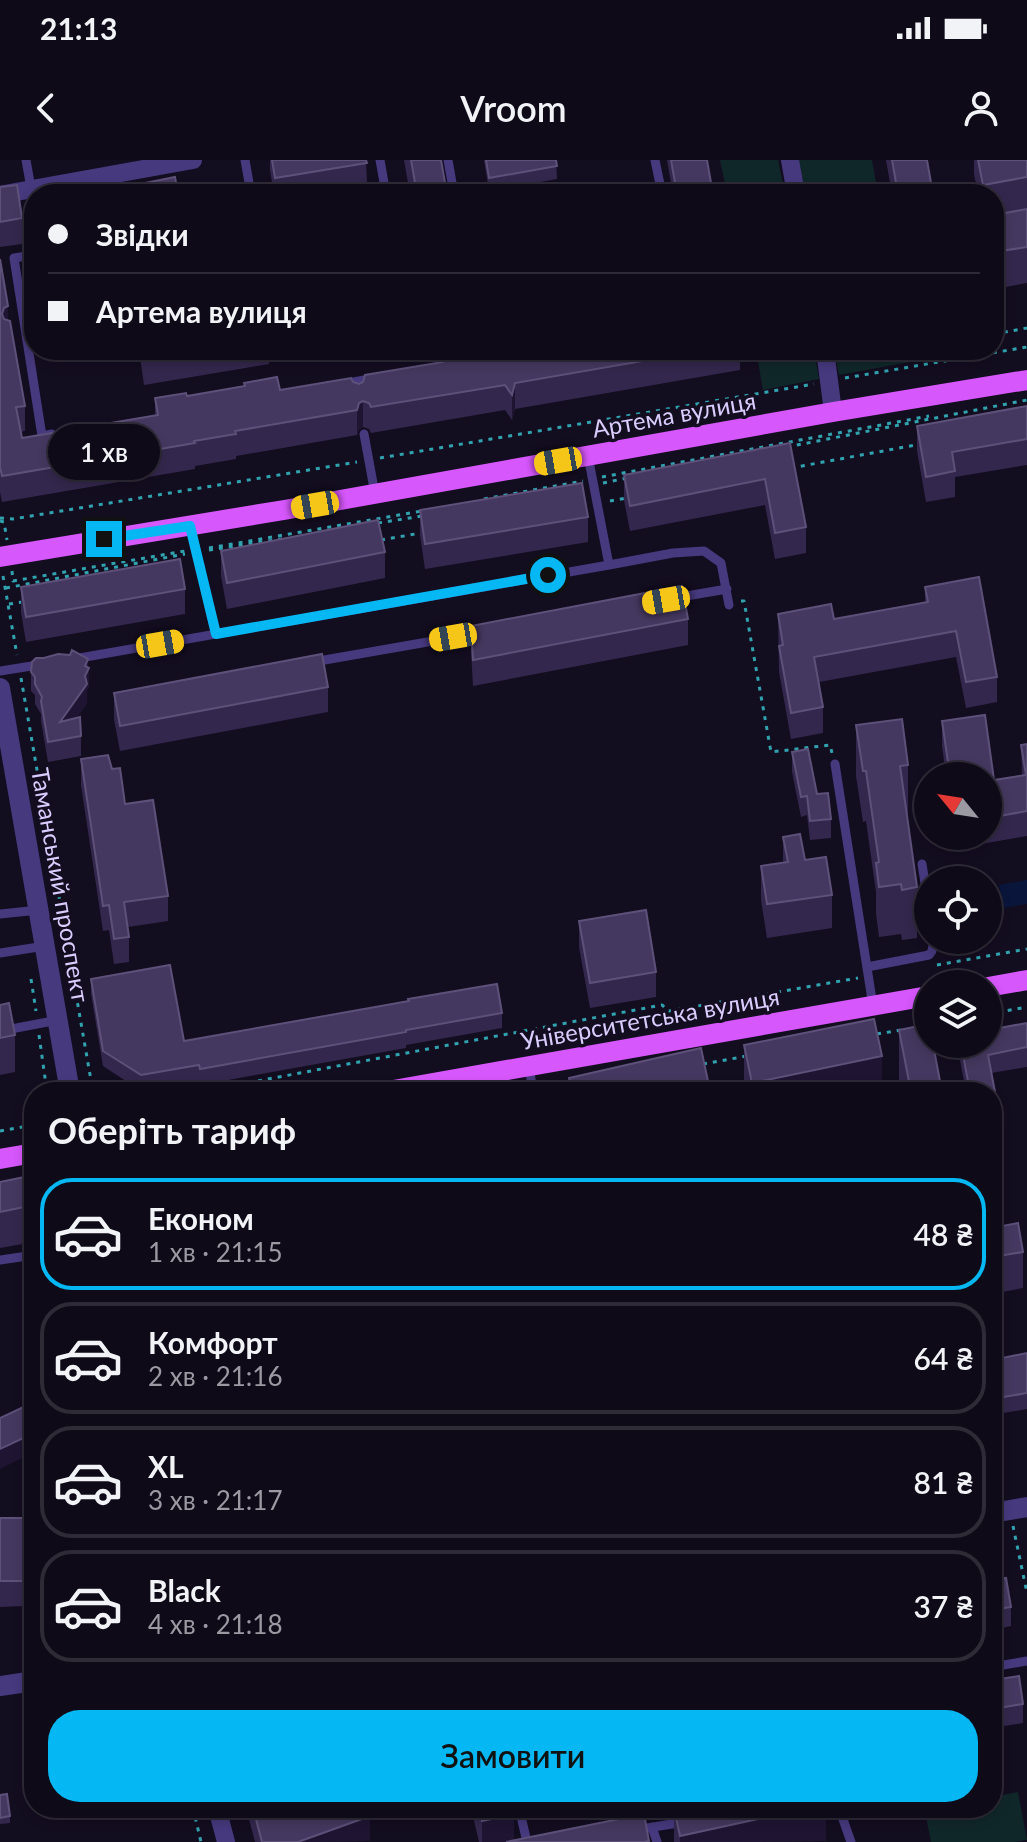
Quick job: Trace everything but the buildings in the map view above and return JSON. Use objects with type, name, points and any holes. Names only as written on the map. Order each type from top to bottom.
[{"type":"main road","name":"Артема вулиця","points":[[4,562],[190,526],[1027,380]]},
{"type":"main road","points":[[1002,984],[1027,980]]},
{"type":"main road","name":"Університетська вулиця","points":[[439,1082],[914,999]]},
{"type":"main road","points":[[0,1159],[24,1155]]},
{"type":"street","points":[[89,184],[193,160]]},
{"type":"street","points":[[790,160],[794,184]]},
{"type":"street","points":[[0,195],[24,196]]},
{"type":"street","points":[[827,365],[833,412]]},
{"type":"street","name":"Таманський проспект","points":[[0,688],[68,1082]]},
{"type":"street","points":[[0,1686],[24,1682]]},
{"type":"street","points":[[220,1818],[226,1842]]},
{"type":"lane","points":[[26,160],[31,184]]},
{"type":"lane","points":[[245,160],[249,184]]},
{"type":"lane","points":[[380,160],[384,184]]},
{"type":"lane","points":[[448,160],[452,184]]},
{"type":"lane","points":[[655,160],[660,184]]},
{"type":"lane","points":[[24,256],[14,258],[24,346]]},
{"type":"lane","points":[[27,360],[42,436],[57,433]]},
{"type":"lane","points":[[339,385],[355,387],[384,377]]},
{"type":"lane","points":[[364,434],[375,494]]},
{"type":"lane","points":[[588,456],[609,565]]},
{"type":"lane","points":[[190,526],[216,634]]},
{"type":"lane","points":[[65,660],[673,553],[704,551],[721,563],[729,605]]},
{"type":"lane","points":[[664,600],[727,589]]},
{"type":"lane","points":[[305,664],[492,630]]},
{"type":"lane","points":[[0,671],[49,663]]},
{"type":"lane","points":[[835,764],[873,1006]]},
{"type":"lane","points":[[0,914],[39,910]]},
{"type":"lane","points":[[0,953],[45,946]]},
{"type":"lane","points":[[868,972],[930,954]]},
{"type":"lane","points":[[0,1031],[58,1020]]},
{"type":"lane","points":[[529,1066],[533,1082]]},
{"type":"lane","points":[[0,1260],[24,1256]]},
{"type":"lane","points":[[1002,1665],[1027,1661]]},
{"type":"lane","points":[[521,1818],[527,1842]]},
{"type":"lane","points":[[843,1818],[851,1842]]},
{"type":"lane","points":[[625,1832],[697,1819]]},
{"type":"lane","points":[[652,1827],[657,1842]]},
{"type":"path","points":[[1004,332],[1027,328]]},
{"type":"path","points":[[1004,349],[1027,347]]},
{"type":"path","points":[[0,519],[369,460],[851,360]]},
{"type":"path","points":[[827,365],[883,360]]},
{"type":"path","points":[[655,473],[1027,398]]},
{"type":"path","points":[[484,502],[1027,398]]},
{"type":"path","points":[[781,469],[920,444]]},
{"type":"path","points":[[593,482],[639,476]]},
{"type":"path","points":[[597,503],[628,497]]},
{"type":"path","points":[[4,562],[13,581],[422,513]]},
{"type":"path","points":[[0,519],[4,522],[4,586],[91,1082]]},
{"type":"path","points":[[376,541],[420,533]]},
{"type":"path","points":[[4,586],[195,551]]},
{"type":"path","points":[[9,604],[23,601]]},
{"type":"path","points":[[729,605],[744,601],[771,752],[830,745],[835,764]]},
{"type":"path","points":[[927,966],[1027,949]]},
{"type":"path","points":[[252,1082],[662,1005],[669,1011],[868,972]]},
{"type":"path","points":[[1002,1011],[1027,1007]]},
{"type":"path","points":[[878,1034],[905,1029]]},
{"type":"path","points":[[693,1066],[755,1055]]},
{"type":"path","points":[[0,1131],[24,1127]]},
{"type":"path","points":[[1010,1510],[1027,1593]]},
{"type":"path","points":[[195,1818],[201,1842]]},
{"type":"green space","points":[[720,160],[778,160],[783,184],[725,184]]},
{"type":"green space","points":[[799,160],[872,160],[876,184],[803,184]]},
{"type":"green space","points":[[758,360],[816,360],[819,379],[763,390]]},
{"type":"green space","points":[[836,360],[910,362],[839,375]]},
{"type":"green space","points":[[1018,1792],[1027,1840],[931,1842],[926,1818],[1002,1818],[1002,1795]]},
{"type":"water","points":[[1027,880],[1027,904],[1003,908],[1002,884]]},
{"type":"route","points":[[104,539],[190,526],[216,634],[548,575]]}]
